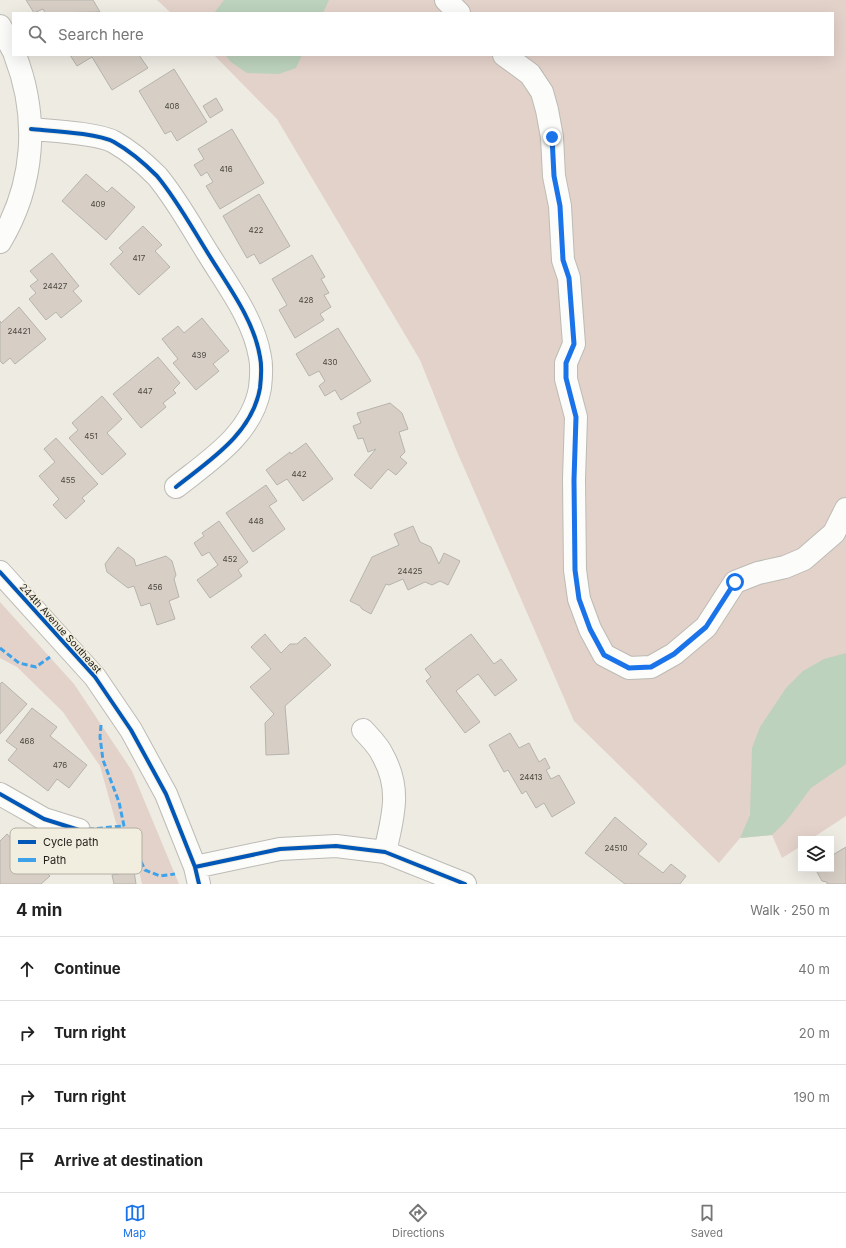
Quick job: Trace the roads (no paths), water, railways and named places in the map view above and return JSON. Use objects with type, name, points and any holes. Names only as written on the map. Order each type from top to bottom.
[{"type":"street","points":[[446,0],[458,12]]},
{"type":"street","points":[[0,26],[12,48]]},
{"type":"street","points":[[0,242],[7,230],[19,201],[29,170],[31,129],[22,72],[15,56]]},
{"type":"street","points":[[505,56],[530,74],[542,92],[552,137],[554,176],[560,206],[563,260],[569,278],[574,344],[566,363],[566,378],[576,417],[574,480],[575,570],[579,599],[590,629],[604,655],[629,668],[651,667],[674,654],[706,627],[735,582],[758,573],[785,567],[804,558],[834,534],[846,509]]},
{"type":"street","points":[[31,129],[85,135],[113,141],[137,157],[156,176],[174,198],[249,323],[260,358],[260,388],[253,410],[241,431],[225,448],[176,487]]},
{"type":"street","name":"244th Avenue Southeast","points":[[0,572],[95,676],[131,730],[166,794],[197,876]]},
{"type":"street","points":[[363,730],[382,753],[394,779],[395,805],[385,852]]},
{"type":"street","points":[[0,794],[44,819],[73,828]]},
{"type":"street","points":[[197,876],[280,849],[336,846],[385,852],[465,884]]}]
